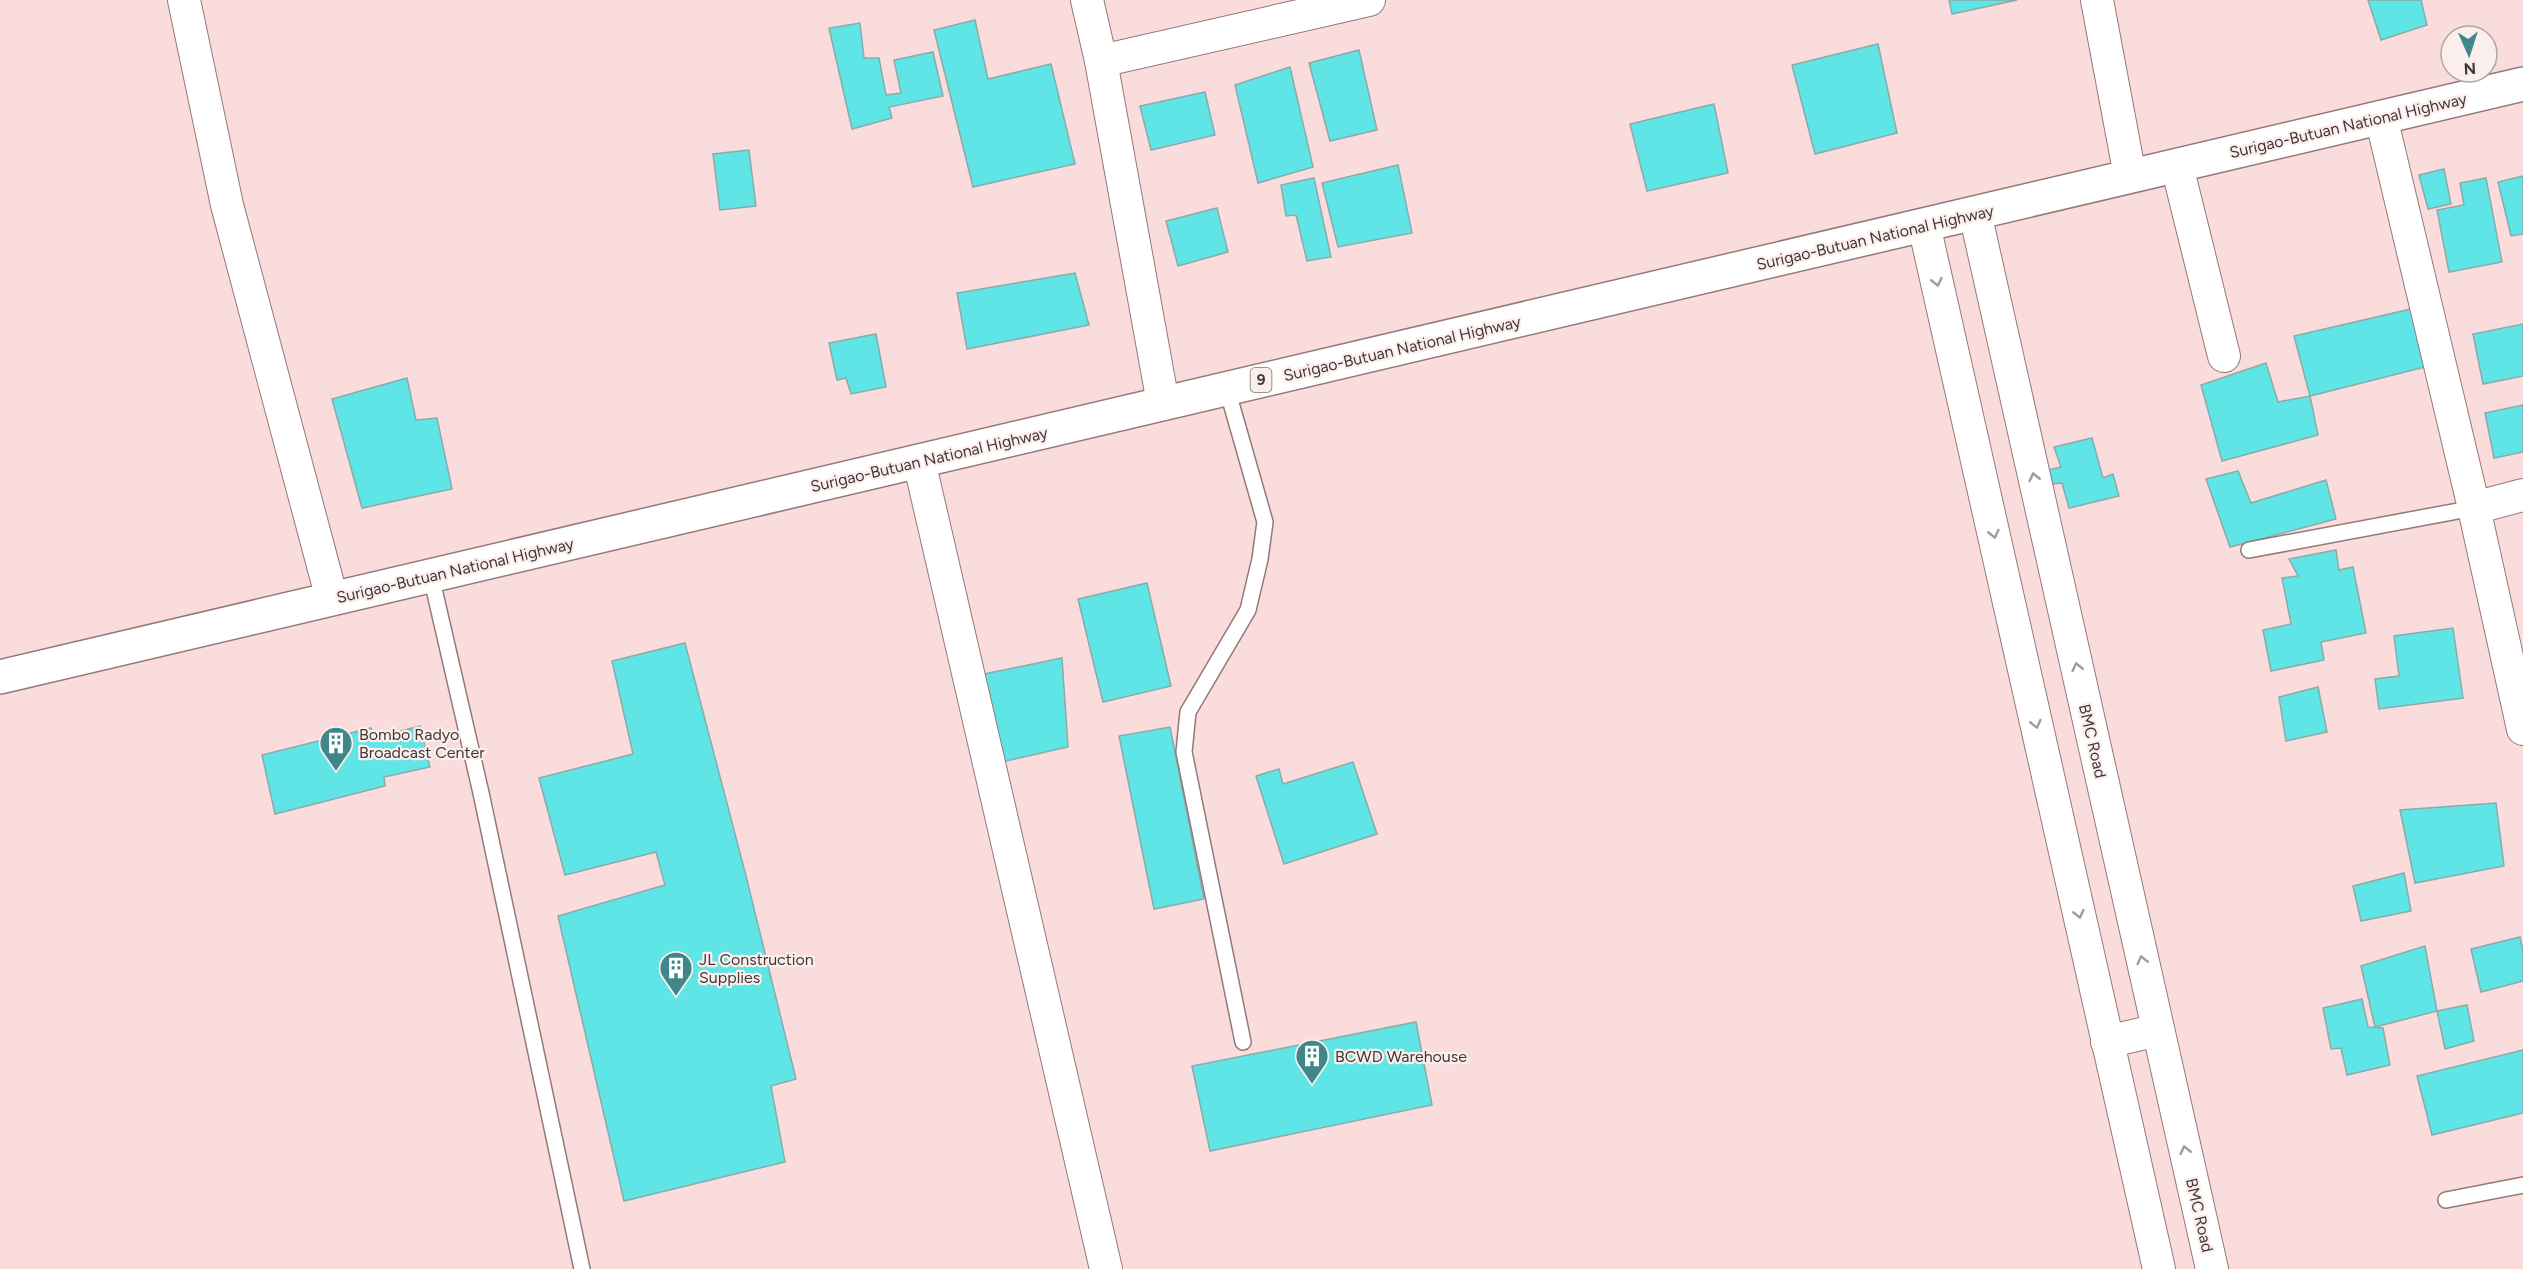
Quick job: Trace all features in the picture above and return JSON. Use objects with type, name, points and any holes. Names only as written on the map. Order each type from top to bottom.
[{"type":"main road","name":"Surigao-Butuan National Highway","points":[[0,677],[2523,84]]},
{"type":"street","points":[[184,0],[227,205],[332,599]]},
{"type":"street","points":[[1087,0],[1101,61],[1163,403]]},
{"type":"street","points":[[1101,61],[1369,0]]},
{"type":"street","points":[[2097,0],[2130,177]]},
{"type":"street","points":[[2381,117],[2474,508],[2523,729]]},
{"type":"street","points":[[2177,166],[2224,356]]},
{"type":"street","name":"BMC Road","points":[[1975,213],[2212,1269]]},
{"type":"street","points":[[1924,225],[2159,1269]]},
{"type":"street","points":[[919,461],[1106,1269]]},
{"type":"street","points":[[2474,508],[2523,495]]},
{"type":"street","points":[[2108,1042],[2158,1030]]},
{"type":"lane","points":[[1227,388],[1265,522],[1260,559],[1248,610],[1188,712],[1184,752],[1243,1042]]},
{"type":"lane","points":[[2249,550],[2474,508]]},
{"type":"lane","points":[[431,576],[481,793],[582,1269]]},
{"type":"lane","points":[[2446,1200],[2523,1185]]},
{"type":"building","points":[[1949,0],[2017,0],[1952,14]]},
{"type":"building","points":[[2368,0],[2421,0],[2427,25],[2381,40]]},
{"type":"building","points":[[975,20],[988,79],[1051,64],[1075,164],[973,187],[934,30]]},
{"type":"building","points":[[860,23],[864,58],[879,58],[886,95],[901,93],[894,60],[933,52],[943,96],[889,107],[892,118],[852,129],[829,28]]},
{"type":"building","points":[[1878,44],[1897,133],[1815,154],[1792,65]]},
{"type":"building","points":[[1359,50],[1377,130],[1330,141],[1309,63]]},
{"type":"building","points":[[1290,67],[1313,167],[1258,183],[1235,85]]},
{"type":"building","points":[[1205,92],[1215,135],[1151,150],[1140,106]]},
{"type":"building","points":[[1714,104],[1728,173],[1647,191],[1630,124]]},
{"type":"building","points":[[749,150],[756,206],[720,210],[713,154]]},
{"type":"building","points":[[1398,165],[1412,233],[1338,247],[1322,183]]},
{"type":"building","points":[[2444,169],[2451,204],[2428,209],[2419,175]]},
{"type":"building","points":[[2523,176],[2523,234],[2511,236],[2498,182]]},
{"type":"building","points":[[1314,178],[1331,257],[1307,261],[1296,215],[1286,216],[1281,185]]},
{"type":"building","points":[[2486,178],[2502,262],[2449,272],[2437,210],[2464,205],[2460,183]]},
{"type":"building","points":[[1217,208],[1228,252],[1178,266],[1166,221]]},
{"type":"building","points":[[1075,273],[1089,325],[967,349],[957,293]]},
{"type":"building","points":[[2411,309],[2425,367],[2310,396],[2294,336]]},
{"type":"building","points":[[2523,324],[2523,376],[2483,384],[2473,334]]},
{"type":"building","points":[[876,334],[886,387],[851,394],[846,378],[837,380],[829,343]]},
{"type":"building","points":[[2266,363],[2278,402],[2310,396],[2318,435],[2222,461],[2201,385]]},
{"type":"building","points":[[407,378],[416,420],[437,418],[452,489],[362,508],[332,399]]},
{"type":"building","points":[[2523,405],[2523,452],[2494,458],[2485,413]]},
{"type":"building","points":[[2092,438],[2103,478],[2113,474],[2119,496],[2069,508],[2062,483],[2051,484],[2048,470],[2061,467],[2054,447]]},
{"type":"building","points":[[2238,471],[2251,503],[2326,480],[2336,519],[2230,547],[2206,479]]},
{"type":"building","points":[[2336,550],[2339,570],[2353,567],[2366,633],[2321,642],[2324,660],[2271,671],[2263,630],[2291,624],[2282,578],[2298,576],[2289,559]]},
{"type":"building","points":[[1147,583],[1171,686],[1103,702],[1078,599]]},
{"type":"building","points":[[2453,628],[2463,698],[2379,709],[2375,679],[2399,676],[2394,636]]},
{"type":"building","name":"JL Construction Supplies","points":[[685,643],[796,1079],[771,1086],[785,1162],[624,1201],[558,916],[665,885],[656,852],[565,875],[539,778],[633,754],[612,661]]},
{"type":"building","points":[[1062,658],[1068,747],[993,764],[974,676]]},
{"type":"building","points":[[2318,687],[2327,732],[2286,741],[2279,697]]},
{"type":"building","name":"Bombo Radyo Broadcast Center","points":[[420,726],[430,767],[384,777],[385,786],[275,814],[262,755],[371,728],[375,738]]},
{"type":"building","points":[[1170,727],[1204,899],[1154,909],[1119,736]]},
{"type":"building","points":[[1353,762],[1377,834],[1284,864],[1256,776],[1279,769],[1283,784]]},
{"type":"building","points":[[2496,803],[2504,866],[2415,883],[2400,810]]},
{"type":"building","points":[[2404,873],[2411,911],[2361,921],[2353,886]]},
{"type":"building","points":[[2520,937],[2523,951],[2523,981],[2481,992],[2471,949]]},
{"type":"building","points":[[2425,946],[2437,1011],[2375,1027],[2361,966]]},
{"type":"building","points":[[2362,999],[2368,1027],[2383,1028],[2390,1065],[2347,1075],[2341,1048],[2331,1049],[2323,1008]]},
{"type":"building","points":[[2467,1005],[2474,1041],[2445,1049],[2437,1011]]},
{"type":"building","name":"BCWD Warehouse","points":[[1416,1022],[1432,1105],[1210,1151],[1192,1066]]},
{"type":"building","points":[[2523,1050],[2523,1113],[2432,1135],[2417,1076]]},
{"type":"place","name":"Bombo Radyo Broadcast Center","points":[[336,772]]},
{"type":"place","name":"JL Construction Supplies","points":[[676,997]]},
{"type":"place","name":"BCWD Warehouse","points":[[1312,1085]]}]
